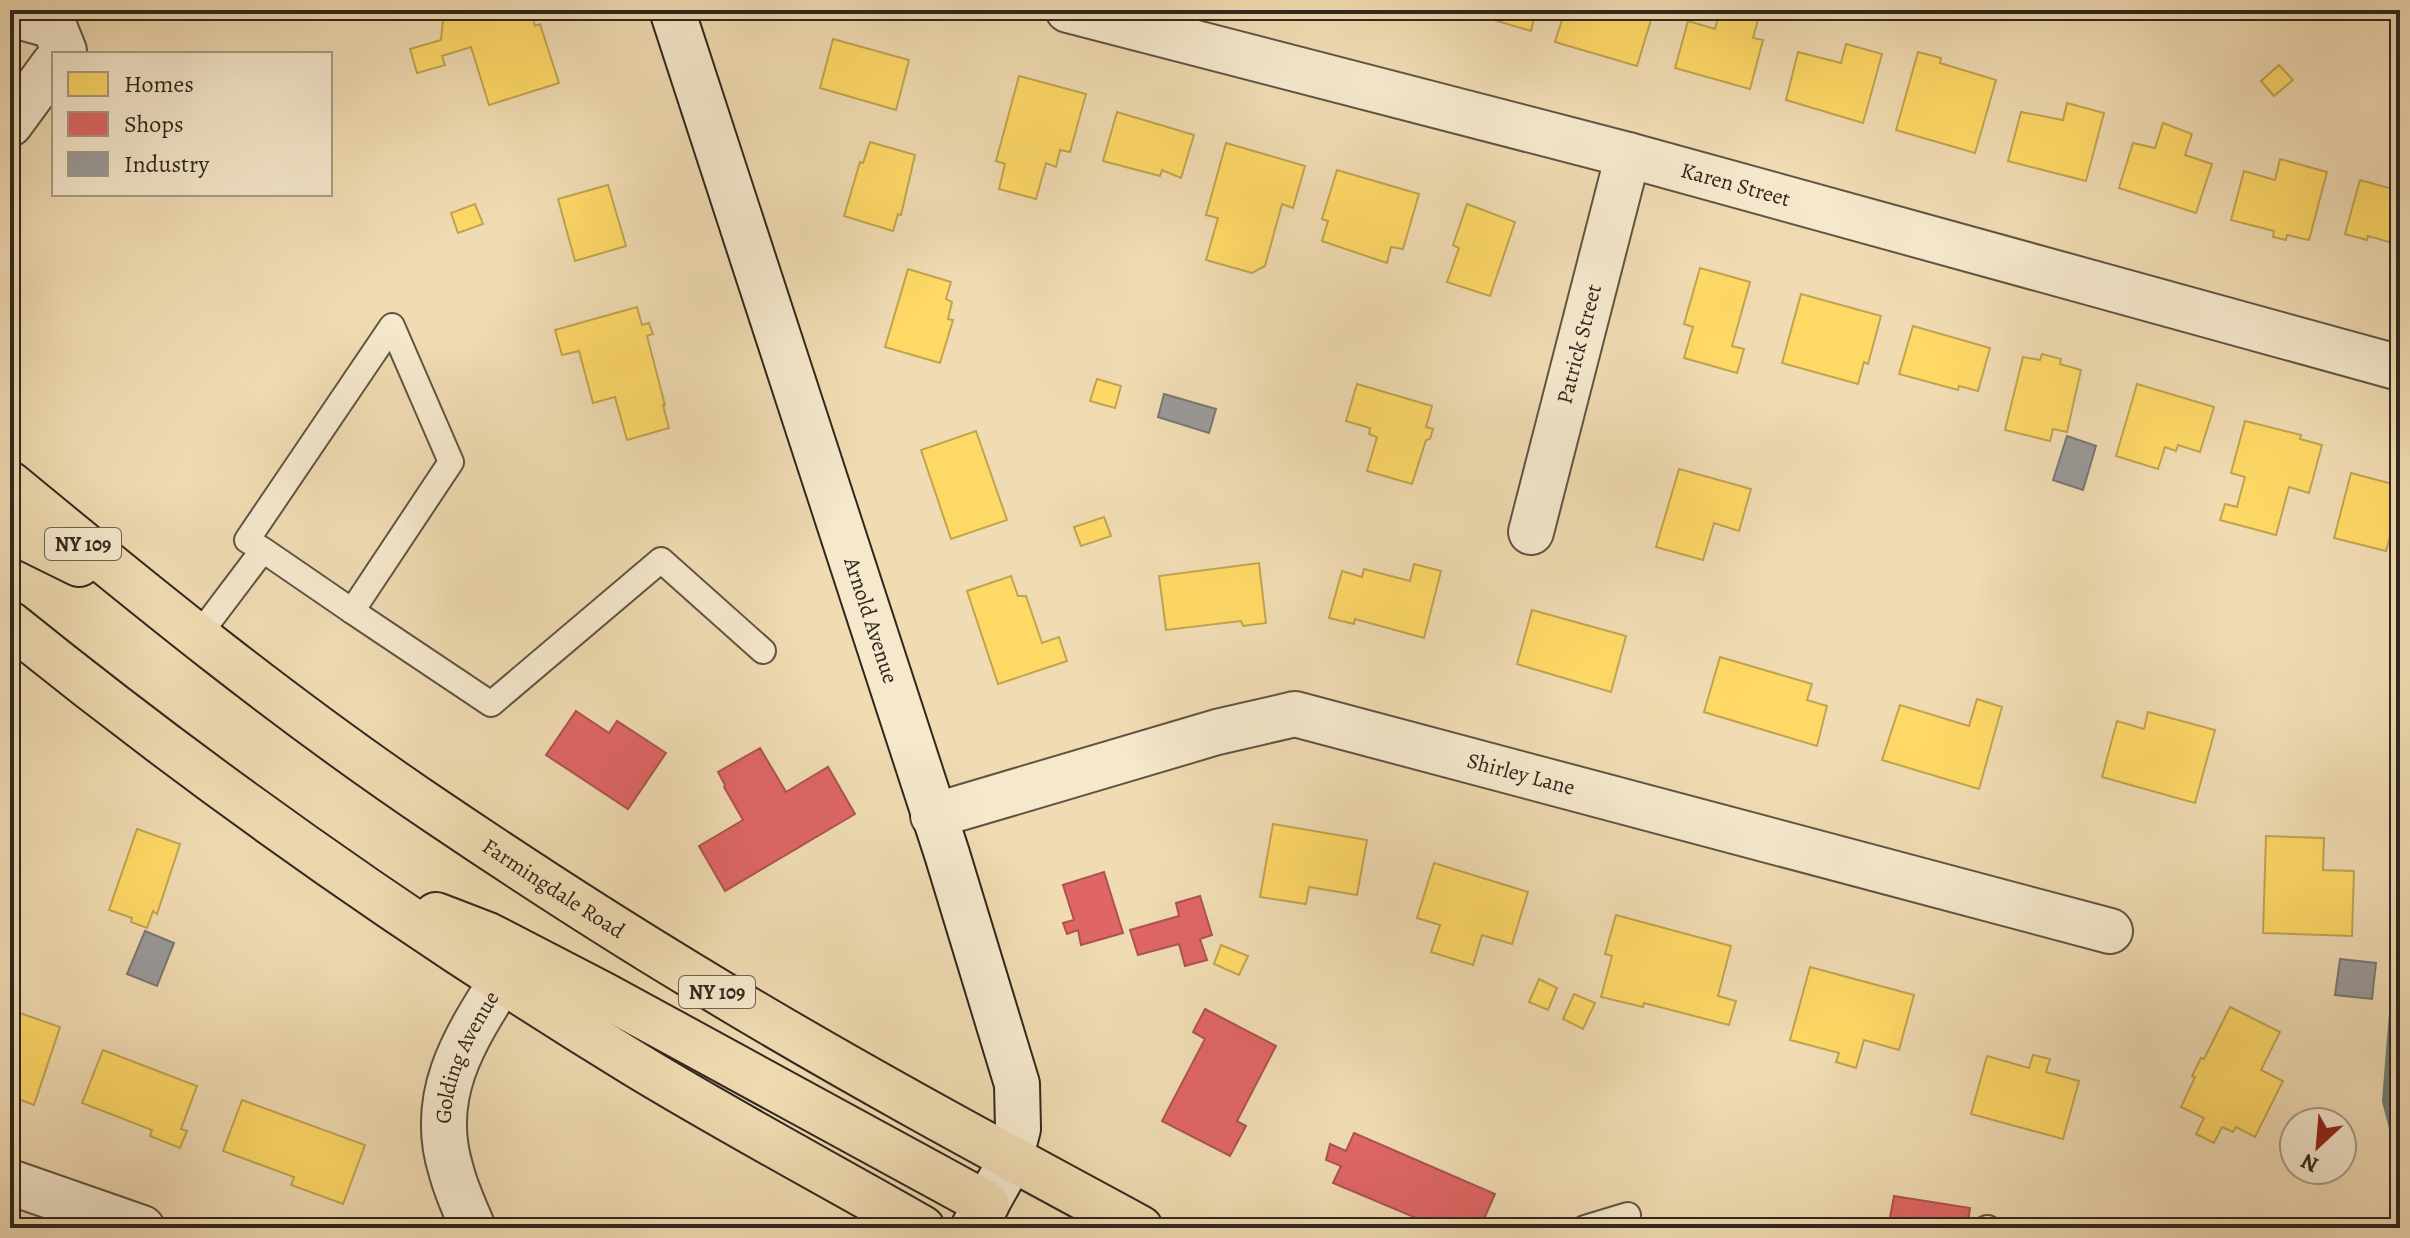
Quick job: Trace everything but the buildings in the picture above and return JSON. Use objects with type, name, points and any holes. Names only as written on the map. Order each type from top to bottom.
[{"type":"main road","name":"Farmingdale Road","points":[[10,484],[156,603],[319,729],[566,897],[746,1009],[1140,1228]]},
{"type":"main road","points":[[10,530],[156,603]]},
{"type":"main road","points":[[10,624],[136,724],[363,888],[502,980],[696,1100],[922,1228]]},
{"type":"main road","points":[[363,888],[488,935],[723,1058],[980,1216]]},
{"type":"street","name":"Arnold Avenue","points":[[672,10],[947,854],[1017,1084],[1018,1129],[1010,1158],[980,1216]]},
{"type":"street","name":"Karen Street","points":[[1068,10],[1628,155],[2400,368]]},
{"type":"street","points":[[10,14],[54,26],[63,52]]},
{"type":"street","points":[[10,124],[52,67]]},
{"type":"street","name":"Patrick Street","points":[[1531,532],[1628,155]]},
{"type":"street","name":"Shirley Lane","points":[[933,816],[1217,732],[1295,714],[2110,931]]},
{"type":"street","name":"Golding Avenue","points":[[473,1228],[450,1169],[443,1111],[456,1061],[502,980]]},
{"type":"street","points":[[10,1182],[142,1228]]},
{"type":"lane","points":[[352,611],[451,462],[392,326],[247,540],[263,550],[352,611],[491,704],[661,560],[763,651]]},
{"type":"lane","points":[[198,636],[263,550]]},
{"type":"lane","points":[[1585,1228],[1628,1215]]},
{"type":"waterway","points":[[2400,951],[2388,1101],[2400,1147]]}]
